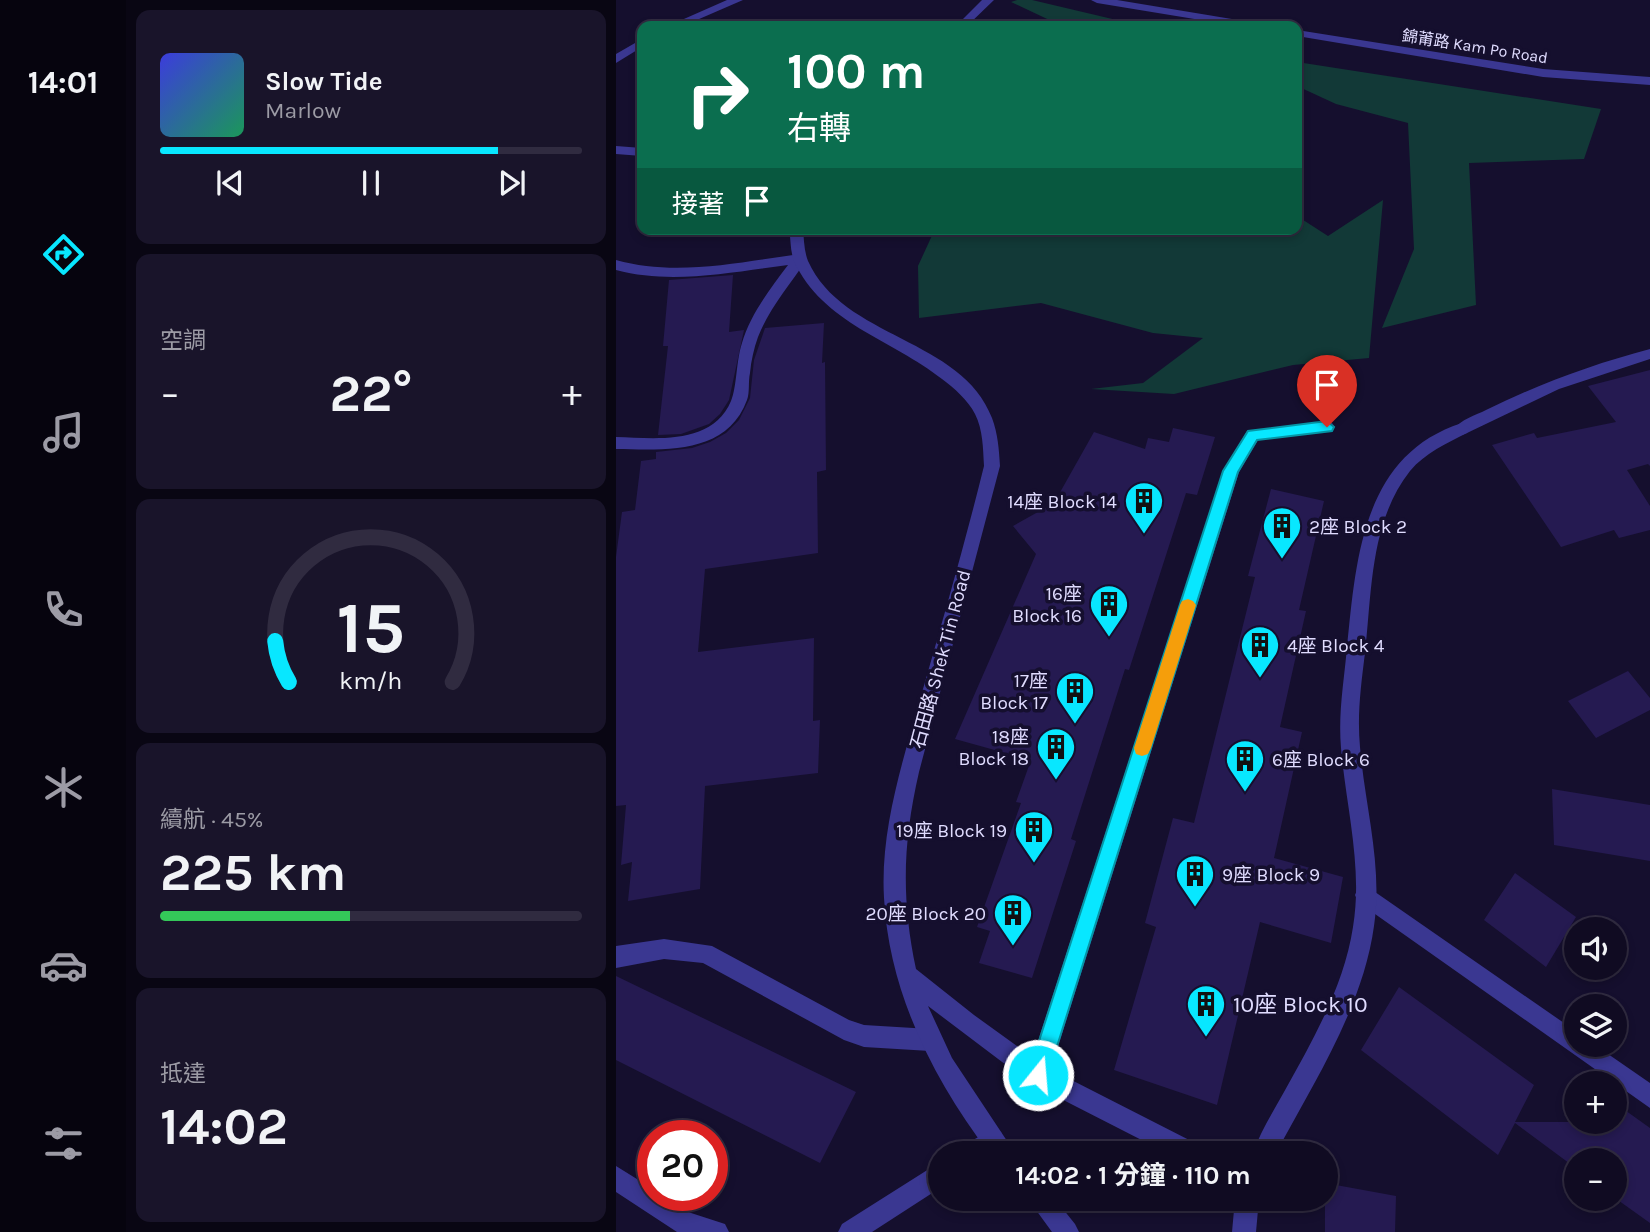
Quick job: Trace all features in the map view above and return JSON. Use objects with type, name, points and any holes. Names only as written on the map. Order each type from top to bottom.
[{"type":"street","points":[[686,21],[737,0]]},
{"type":"street","points":[[966,21],[988,0]]},
{"type":"street","points":[[1097,0],[1225,21]]},
{"type":"street","name":"錦莆路 Kam Po Road","points":[[1302,34],[1543,73],[1650,81]]},
{"type":"street","points":[[616,58],[637,46]]},
{"type":"street","points":[[616,150],[637,152]]},
{"type":"street","name":"石田路 Shek Tin Road","points":[[797,235],[800,259],[811,281],[831,300],[957,381],[978,405],[990,434],[992,467],[912,760],[898,827],[894,899],[906,974],[930,1040],[957,1091],[994,1141]]},
{"type":"street","points":[[616,265],[630,271],[691,271],[800,259]]},
{"type":"street","points":[[616,443],[677,445],[704,436],[725,423],[740,399],[743,370],[751,337],[782,282],[800,259]]},
{"type":"street","points":[[1270,1141],[1339,1006],[1359,953],[1364,925],[1366,881],[1349,720],[1365,566],[1378,510],[1405,466],[1426,447],[1516,401],[1571,378],[1650,354]]},
{"type":"street","points":[[1038,1075],[1231,471],[1253,435],[1327,427]]},
{"type":"street","points":[[1365,895],[1650,1097]]},
{"type":"street","points":[[616,957],[664,949],[705,953],[844,1029],[864,1036],[930,1040]]},
{"type":"street","points":[[906,974],[966,1023],[1038,1075],[1167,1141]]},
{"type":"street","points":[[616,1178],[682,1222],[718,1232]]},
{"type":"street","points":[[850,1232],[928,1182]]},
{"type":"street","points":[[1050,1211],[1067,1232]]},
{"type":"street","points":[[1244,1232],[1246,1211]]},
{"type":"green space","points":[[1032,0],[1121,21],[1051,21],[1011,2]]},
{"type":"green space","points":[[1302,63],[1601,109],[1584,159],[1469,163],[1476,305],[1382,328],[1414,249],[1408,123],[1336,104],[1302,88]]},
{"type":"green space","points":[[1383,200],[1369,358],[1293,365],[1174,394],[1091,389],[1143,383],[1203,338],[1153,333],[1041,303],[919,318],[918,266],[932,235],[1302,235],[1302,219],[1328,236]]},
{"type":"building","points":[[733,275],[729,332],[744,330],[729,400],[709,424],[681,434],[658,435],[668,346],[663,346],[669,280]]},
{"type":"building","points":[[824,323],[822,363],[825,362],[826,470],[817,472],[818,553],[705,569],[698,652],[814,638],[813,721],[820,720],[818,773],[705,786],[700,889],[628,901],[632,862],[621,865],[626,805],[616,806],[616,557],[622,512],[635,510],[641,461],[656,459],[656,452],[692,448],[710,442],[726,433],[739,420],[750,398],[754,360],[765,328]]},
{"type":"building","points":[[1650,370],[1650,466],[1648,464],[1627,470],[1650,506],[1650,530],[1619,538],[1614,530],[1561,547],[1492,445],[1534,433],[1537,438],[1616,422],[1588,386]]},
{"type":"building","points":[[1173,428],[1215,437],[1197,495],[1186,493],[1129,670],[1125,669],[1071,839],[1076,841],[1032,978],[979,963],[990,931],[977,927],[1021,803],[1016,802],[1031,760],[955,739],[1036,554],[1013,526],[1054,503],[1094,432],[1145,449],[1148,438],[1169,442]]},
{"type":"building","points":[[1271,489],[1324,501],[1299,610],[1306,611],[1280,727],[1302,732],[1274,858],[1343,877],[1331,943],[1260,922],[1217,1105],[1114,1070],[1156,927],[1145,923],[1173,818],[1194,823],[1255,577],[1248,576]]},
{"type":"building","points":[[1628,671],[1650,698],[1650,710],[1596,738],[1568,701]]},
{"type":"building","points":[[1552,789],[1650,805],[1650,861],[1554,845]]},
{"type":"building","points":[[1515,873],[1576,917],[1564,917],[1564,937],[1546,967],[1484,920]]},
{"type":"building","points":[[616,976],[856,1092],[820,1163],[616,1060]]},
{"type":"building","points":[[1399,987],[1534,1085],[1515,1122],[1564,1122],[1564,1134],[1627,1134],[1627,1112],[1650,1128],[1650,1223],[1627,1207],[1627,1148],[1564,1148],[1564,1159],[1515,1123],[1498,1155],[1361,1050]]},
{"type":"building","points":[[1338,1185],[1396,1196],[1395,1232],[1325,1232],[1325,1211],[1338,1211]]},
{"type":"slow traffic","points":[[1142,748],[1188,605]]},
{"type":"place","name":"14座 Block 14","points":[[1144,535]]},
{"type":"place","name":"2座 Block 2","points":[[1282,560]]},
{"type":"place","name":"16座 Block 16","points":[[1109,638]]},
{"type":"place","name":"4座 Block 4","points":[[1260,679]]},
{"type":"place","name":"17座 Block 17","points":[[1075,725]]},
{"type":"place","name":"18座 Block 18","points":[[1056,781]]},
{"type":"place","name":"6座 Block 6","points":[[1245,793]]},
{"type":"place","name":"19座 Block 19","points":[[1034,864]]},
{"type":"place","name":"9座 Block 9","points":[[1195,908]]},
{"type":"place","name":"20座 Block 20","points":[[1013,947]]},
{"type":"place","name":"10座 Block 10","points":[[1206,1038]]},
{"type":"route","points":[[1038,1075],[1231,471],[1253,435],[1327,427]]}]
